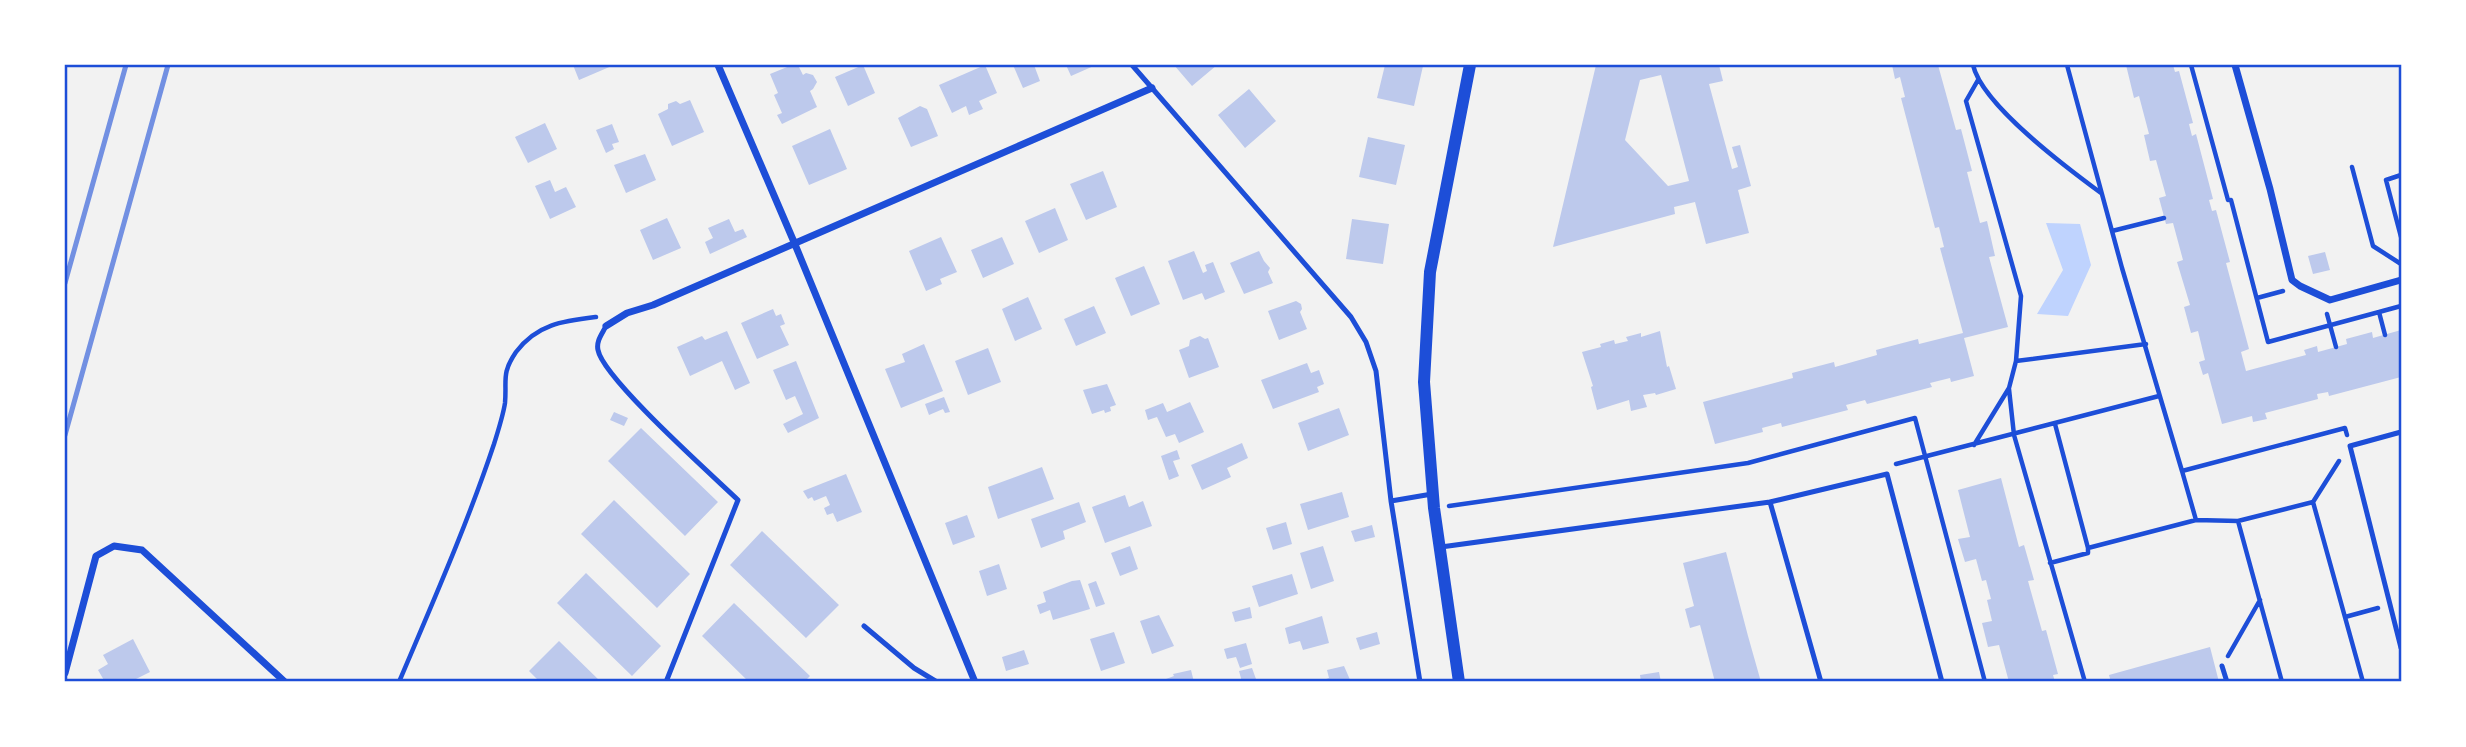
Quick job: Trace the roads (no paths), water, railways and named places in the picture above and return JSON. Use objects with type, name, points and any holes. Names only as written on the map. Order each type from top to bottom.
[{"type":"street","points":[[718,65],[975,682]]},
{"type":"street","points":[[1458,682],[1432,494],[1424,382],[1430,272],[1470,65]]},
{"type":"street","points":[[2235,65],[2292,280],[2330,300],[2401,280]]},
{"type":"street","points":[[606,326],[627,313],[653,305],[1152,88]]},
{"type":"street","points":[[65,673],[96,556],[114,546],[142,550],[285,682]]},
{"type":"lane","points":[[1132,65],[1351,317],[1366,342],[1376,371],[1391,501],[1420,682]]},
{"type":"lane","points":[[606,326],[597,342],[598,354],[616,380],[738,500],[666,682]]},
{"type":"lane","points":[[2401,432],[2350,446],[2401,648]]},
{"type":"lane","points":[[1439,547],[1770,502],[1887,474],[1942,682]]},
{"type":"lane","points":[[1391,501],[1432,494]]},
{"type":"lane","points":[[1770,502],[1821,682]]},
{"type":"lane","points":[[864,626],[914,668],[937,682]]},
{"type":"lane","points":[[2222,666],[2227,682]]},
{"type":"water","points":[[2046,223],[2080,224],[2091,265],[2068,316],[2037,314],[2063,270]]},
{"type":"railway","points":[[65,283],[126,65]]},
{"type":"railway","points":[[65,435],[168,65]]}]
